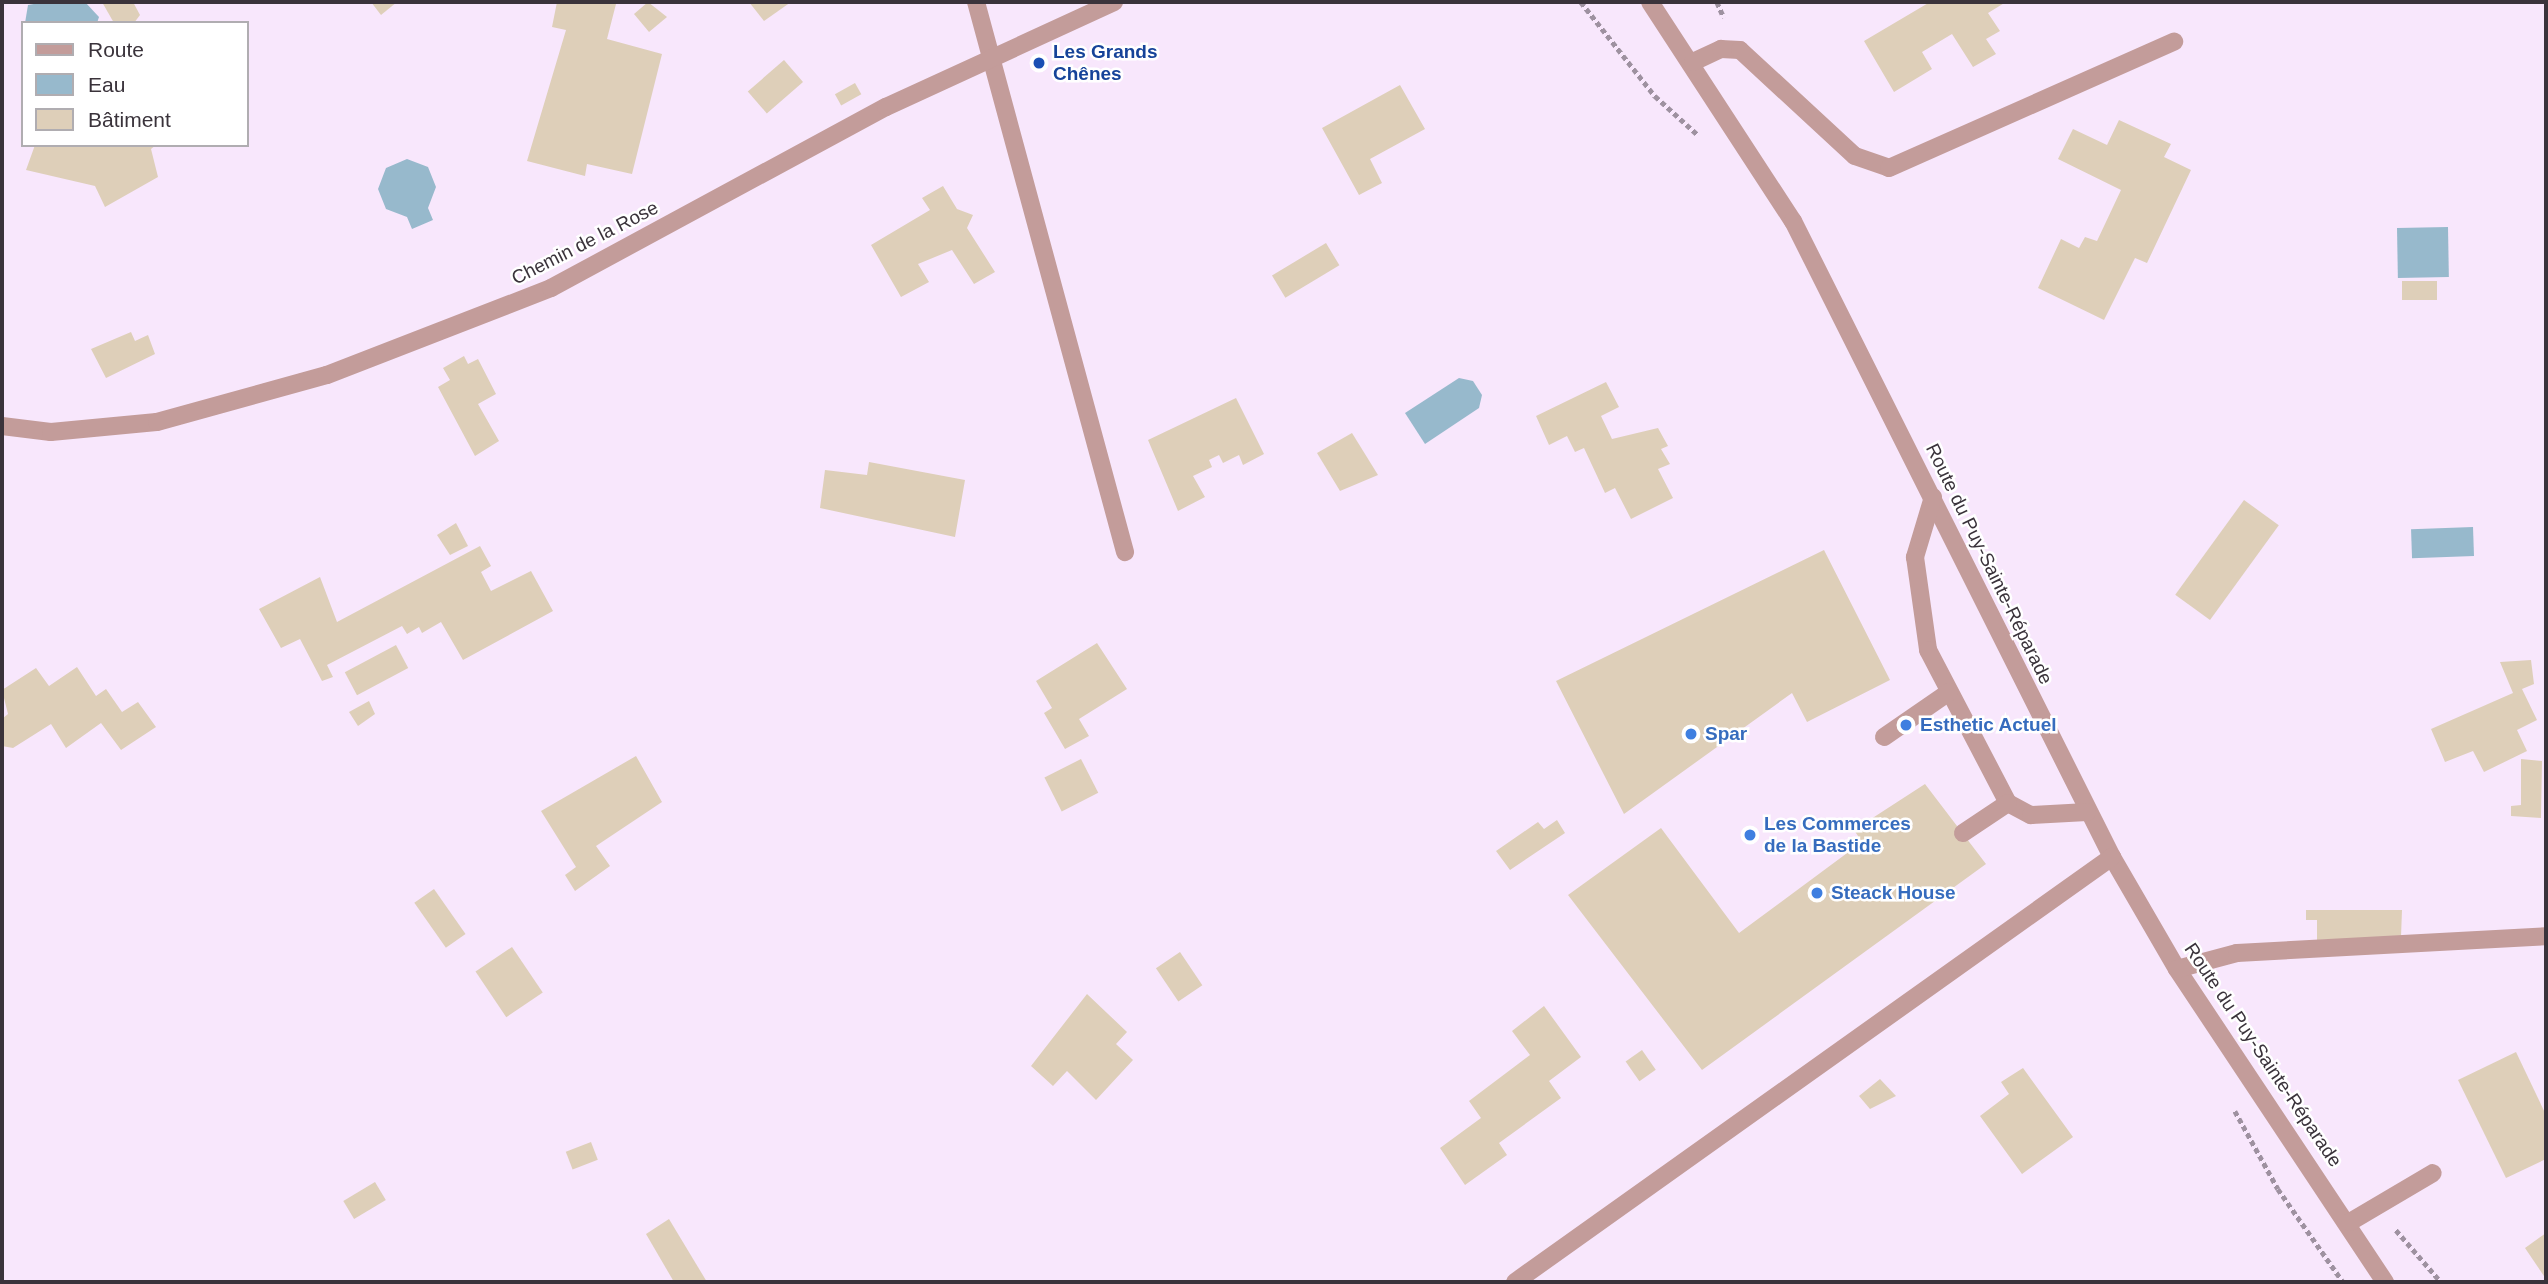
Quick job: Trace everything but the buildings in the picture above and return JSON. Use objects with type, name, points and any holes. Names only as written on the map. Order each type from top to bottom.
[{"type":"street","points":[[976,2],[1125,552]]},
{"type":"street","name":"Chemin de la Rose","points":[[2,426],[51,432],[158,422],[327,375],[551,288],[886,107],[1114,2]]},
{"type":"street","name":"Route du Puy-Sainte-Réparade","points":[[1650,2],[1693,62],[1806,246],[2112,857],[2177,969],[2350,1222],[2385,1282]]},
{"type":"street","points":[[1693,62],[1721,49],[1740,50],[1855,156],[1889,168],[2174,42]]},
{"type":"street","points":[[1933,497],[1915,556],[1916,601],[1928,650],[2008,803],[2031,815],[2088,811]]},
{"type":"street","points":[[1884,737],[1949,692]]},
{"type":"street","points":[[1963,833],[2008,803]]},
{"type":"street","points":[[1515,1282],[2112,857]]},
{"type":"street","points":[[2177,969],[2237,953],[2546,936]]},
{"type":"street","points":[[2350,1222],[2433,1173]]},
{"type":"path","points":[[1581,2],[1655,96],[1700,136],[1753,158]]},
{"type":"water","points":[[45,2],[85,2],[99,17],[98,21],[25,21],[28,5]]},
{"type":"water","points":[[407,159],[428,167],[436,187],[428,208],[433,220],[412,229],[407,217],[386,209],[378,189],[386,168]]},
{"type":"water","points":[[2448,227],[2449,277],[2398,278],[2397,228]]},
{"type":"water","points":[[1459,378],[1473,381],[1482,395],[1479,408],[1425,444],[1405,413]]},
{"type":"water","points":[[2473,527],[2474,556],[2412,558],[2411,529]]},
{"type":"place","name":"Les Grands Chênes","points":[[1039,63]]},
{"type":"place","name":"Esthetic Actuel","points":[[1906,725]]},
{"type":"place","name":"Spar","points":[[1691,734]]},
{"type":"place","name":"Les Commerces de la Bastide","points":[[1750,835]]},
{"type":"place","name":"Steack House","points":[[1817,893]]}]
